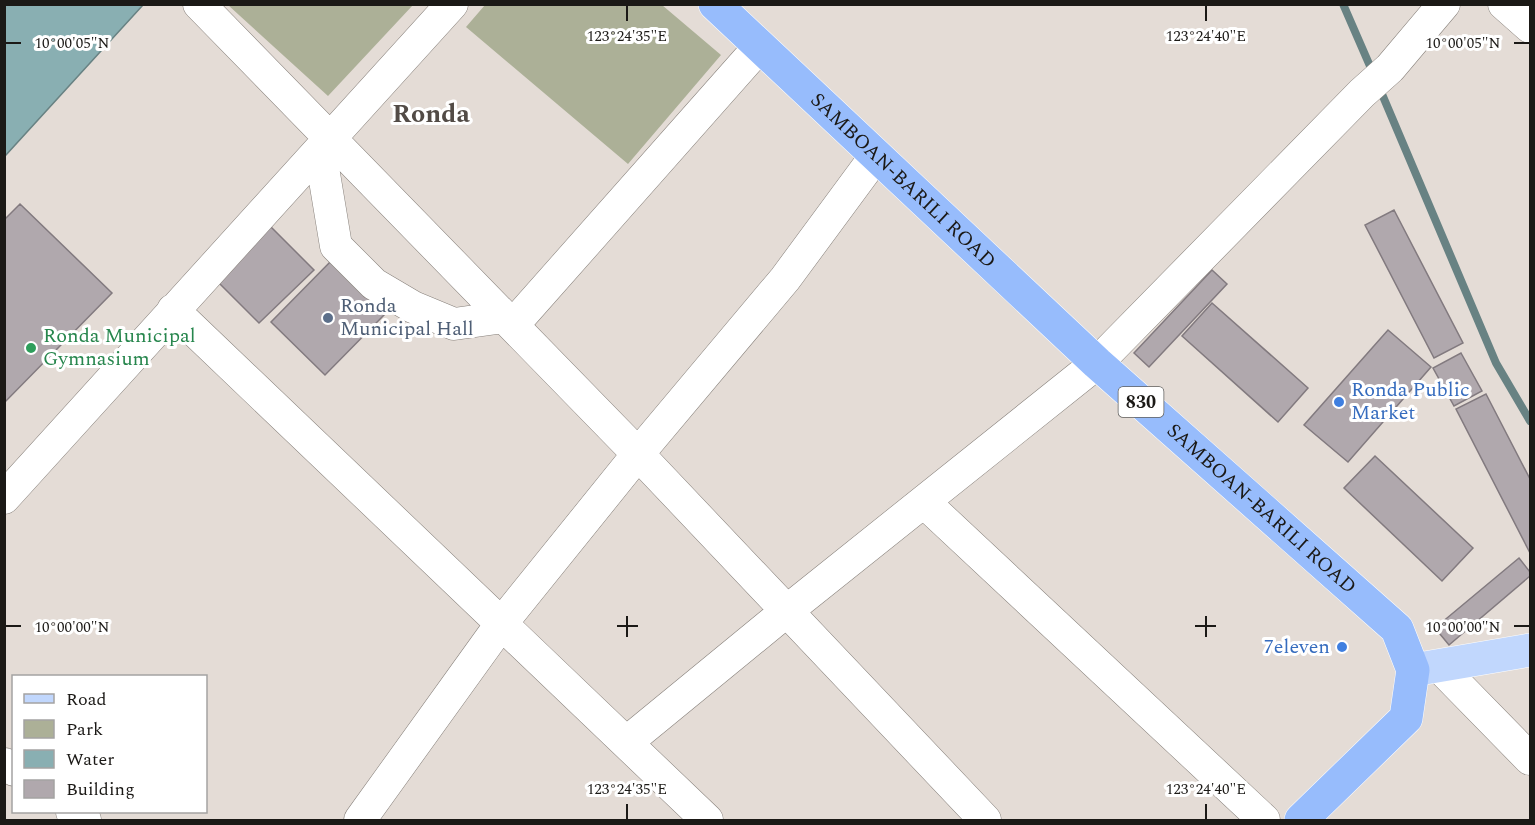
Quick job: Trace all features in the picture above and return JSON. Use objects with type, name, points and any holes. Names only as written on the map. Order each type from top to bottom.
[{"type":"highway","name":"SAMBOAN-BARILI ROAD","points":[[715,4],[875,157],[1097,363],[1397,629],[1426,668],[1406,718],[1300,820]]},
{"type":"main road","points":[[1426,668],[1530,650]]},
{"type":"street","points":[[200,4],[325,144],[509,321],[788,610],[985,820]]},
{"type":"street","points":[[4,498],[452,4]]},
{"type":"street","points":[[627,742],[1097,363],[1362,93],[1390,68],[1444,4]]},
{"type":"street","points":[[1504,4],[1530,27]]},
{"type":"street","points":[[325,144],[336,246],[374,284],[413,307],[454,324],[509,321],[760,46]]},
{"type":"street","points":[[360,820],[501,624],[638,454],[786,279],[875,157]]},
{"type":"street","points":[[173,310],[707,820]]},
{"type":"street","points":[[924,501],[1264,820]]},
{"type":"street","points":[[1426,668],[1530,759]]},
{"type":"green space","points":[[228,5],[413,5],[328,96]]},
{"type":"green space","points":[[485,5],[662,5],[721,55],[628,164],[466,27]]},
{"type":"water","points":[[4,5],[143,5],[5,156]]},
{"type":"building","name":"Ronda Municipal Gymnasium","points":[[20,204],[112,293],[4,403],[4,220]]},
{"type":"building","points":[[1394,210],[1463,343],[1434,358],[1365,225]]},
{"type":"building","points":[[269,225],[314,270],[259,323],[215,279]]},
{"type":"building","name":"Ronda Municipal Hall","points":[[331,261],[385,314],[325,375],[271,322]]},
{"type":"building","points":[[1212,270],[1227,284],[1149,367],[1134,353]]},
{"type":"building","points":[[1212,303],[1308,388],[1278,422],[1182,336]]},
{"type":"building","points":[[1388,330],[1431,367],[1348,462],[1304,425]]},
{"type":"building","points":[[1461,353],[1482,391],[1454,406],[1433,368]]},
{"type":"building","points":[[1486,394],[1530,479],[1530,553],[1456,409]]},
{"type":"building","points":[[1375,456],[1473,548],[1442,581],[1344,488]]},
{"type":"building","points":[[1519,558],[1530,572],[1530,576],[1449,645],[1435,628]]},
{"type":"waterway","points":[[1343,4],[1373,73]]},
{"type":"waterway","points":[[1379,87],[1496,363],[1530,421]]},
{"type":"place","name":"Ronda Municipal Hall","points":[[328,318]]},
{"type":"place","name":"Ronda Municipal Gymnasium","points":[[31,348]]},
{"type":"place","name":"Ronda Public Market","points":[[1339,402]]},
{"type":"place","name":"7eleven","points":[[1342,647]]},
{"type":"district","name":"Ronda","points":[[431,114]]}]
